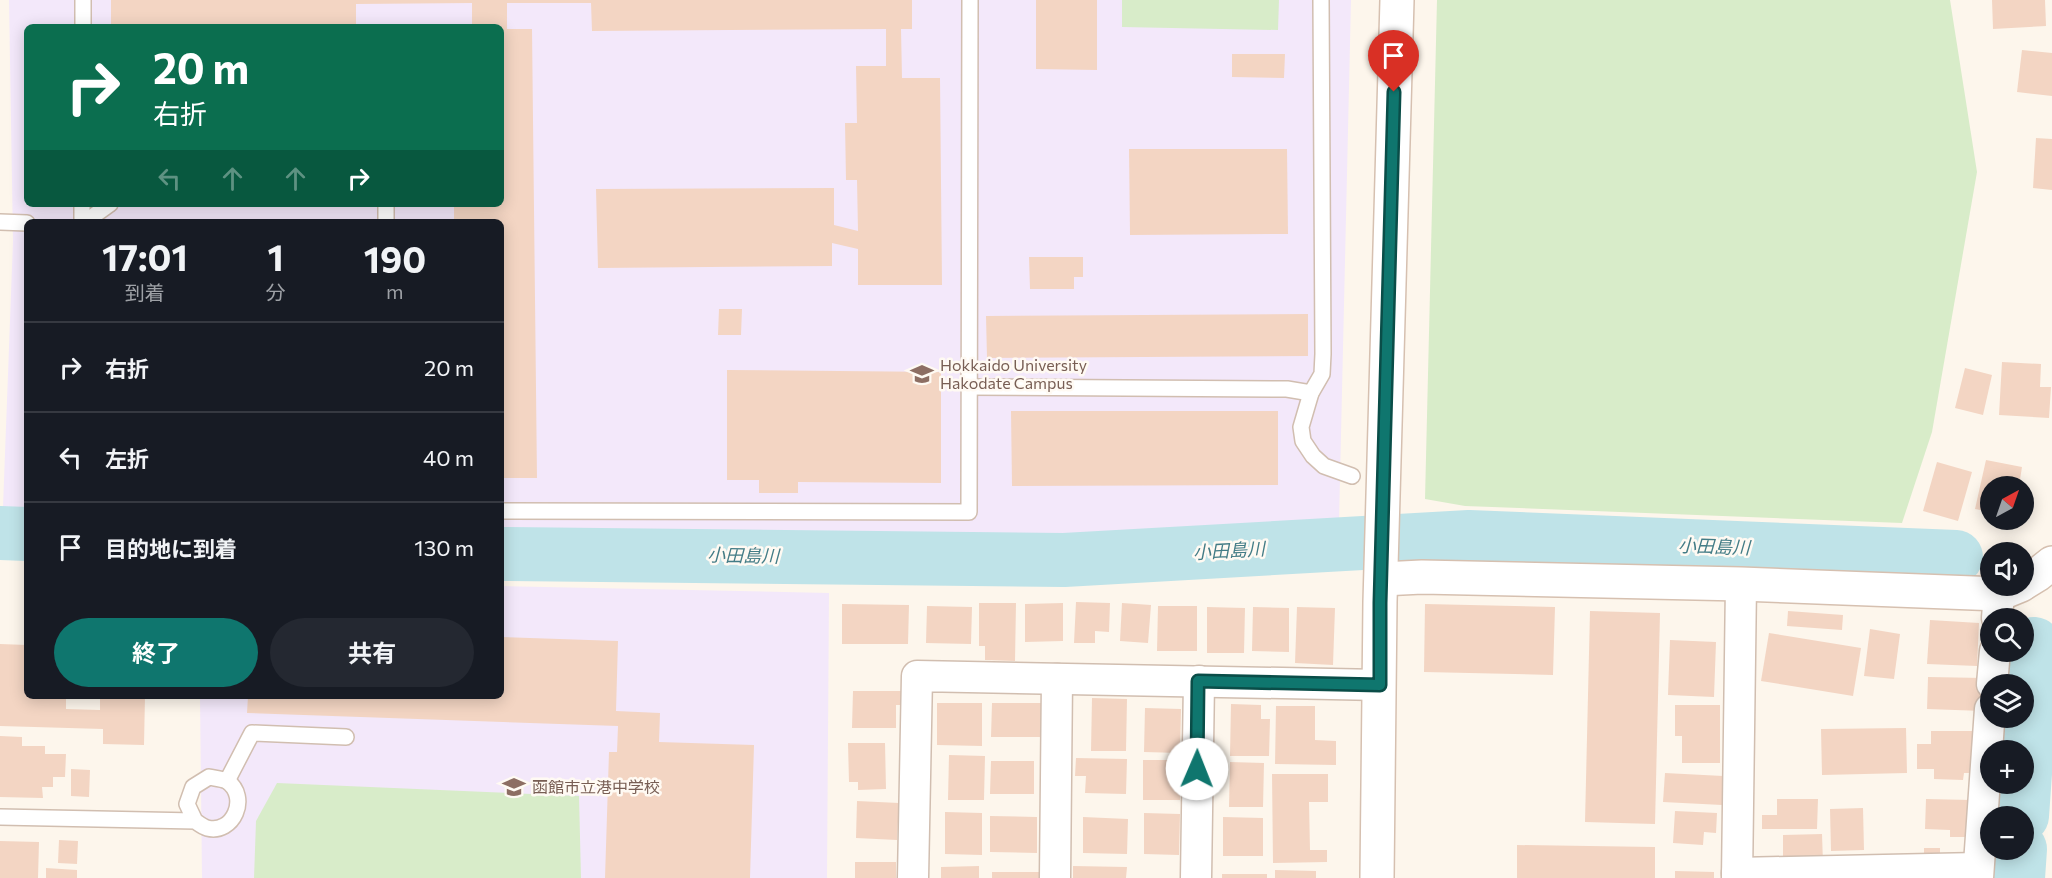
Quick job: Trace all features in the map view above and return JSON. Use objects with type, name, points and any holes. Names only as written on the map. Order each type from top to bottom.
[{"type":"street","points":[[1377,878],[1382,579],[1397,0]]},
{"type":"street","points":[[1382,579],[1980,585]]},
{"type":"street","points":[[1741,584],[1737,875],[1978,873],[1989,728]]},
{"type":"street","points":[[913,878],[917,676],[1380,685]]},
{"type":"street","points":[[1055,878],[1057,679]]},
{"type":"street","points":[[1196,878],[1198,681]]},
{"type":"lane","points":[[82,24],[83,0]]},
{"type":"lane","points":[[504,511],[969,512],[970,0]]},
{"type":"lane","points":[[1321,0],[1323,354],[1322,374],[1311,393],[1301,427],[1303,441],[1313,456],[1324,466],[1352,476]]},
{"type":"lane","points":[[88,219],[106,207]]},
{"type":"lane","points":[[0,222],[24,223]]},
{"type":"lane","points":[[969,387],[1287,389],[1311,393]]},
{"type":"lane","points":[[227,781],[252,733],[346,737]]},
{"type":"lane","points":[[0,817],[195,821],[207,828],[222,827],[233,819],[239,806],[237,792],[227,781],[209,777],[193,787],[187,804],[195,821]]},
{"type":"shaded area","name":"Hokkaido University Hakodate Campus","points":[[9,0],[1351,0],[1339,522],[1109,538],[504,532],[504,219],[24,219],[24,508],[3,507],[13,241]]},
{"type":"shaded area","name":"函館市立港中学校","points":[[504,586],[829,593],[827,878],[202,878],[200,699],[504,699]]},
{"type":"green space","points":[[1122,0],[1279,0],[1278,30],[1122,27]]},
{"type":"green space","points":[[1437,0],[1950,0],[1977,172],[1932,432],[1902,523],[1465,506],[1425,499]]},
{"type":"green space","points":[[277,783],[579,796],[581,878],[254,878],[256,821]]},
{"type":"building","points":[[111,0],[912,0],[912,29],[901,29],[902,78],[940,78],[942,285],[858,285],[858,249],[832,243],[832,266],[598,268],[596,189],[834,188],[834,225],[858,231],[857,180],[846,180],[845,123],[857,123],[856,66],[886,66],[886,29],[592,31],[591,3],[507,3],[507,29],[532,29],[537,478],[504,478],[504,219],[454,219],[454,207],[504,207],[504,24],[472,24],[472,3],[356,4],[356,24],[111,24]]},
{"type":"building","points":[[1036,0],[1097,0],[1097,70],[1036,69]]},
{"type":"building","points":[[1992,0],[2045,0],[2046,26],[1993,29]]},
{"type":"building","points":[[2022,50],[2052,53],[2052,96],[2017,92]]},
{"type":"building","points":[[1232,54],[1285,54],[1284,78],[1232,77]]},
{"type":"building","points":[[2036,138],[2052,139],[2052,190],[2033,188]]},
{"type":"building","points":[[1129,149],[1287,149],[1288,234],[1130,235]]},
{"type":"building","points":[[1029,257],[1083,257],[1083,277],[1074,277],[1074,289],[1030,289]]},
{"type":"building","points":[[719,309],[742,309],[741,335],[718,335]]},
{"type":"building","points":[[1308,314],[1308,356],[987,358],[986,316]]},
{"type":"building","points":[[2002,362],[2041,364],[2040,387],[2051,387],[2049,418],[1999,415]]},
{"type":"building","points":[[1965,368],[1992,375],[1983,415],[1955,408]]},
{"type":"building","points":[[727,370],[941,372],[941,483],[798,482],[798,493],[759,493],[759,480],[727,480]]},
{"type":"building","points":[[1011,411],[1278,411],[1278,485],[1012,486]]},
{"type":"building","points":[[1986,460],[2022,467],[2021,476],[1982,476]]},
{"type":"building","points":[[1937,462],[1972,472],[1958,521],[1923,511]]},
{"type":"building","points":[[1980,487],[1980,510],[1975,509]]},
{"type":"building","points":[[1076,602],[1110,603],[1109,632],[1095,631],[1095,643],[1074,643]]},
{"type":"building","points":[[979,603],[1016,603],[1015,661],[985,660],[985,646],[979,646]]},
{"type":"building","points":[[1063,603],[1063,641],[1025,642],[1025,604]]},
{"type":"building","points":[[1122,603],[1151,605],[1148,643],[1120,641]]},
{"type":"building","points":[[842,604],[909,605],[908,644],[842,644]]},
{"type":"building","points":[[1425,604],[1555,607],[1553,675],[1424,672]]},
{"type":"building","points":[[927,606],[972,607],[971,644],[926,643]]},
{"type":"building","points":[[1158,606],[1197,606],[1197,651],[1157,651]]},
{"type":"building","points":[[1207,607],[1245,608],[1244,653],[1207,653]]},
{"type":"building","points":[[1253,607],[1289,608],[1289,652],[1252,651]]},
{"type":"building","points":[[1297,607],[1335,608],[1333,665],[1295,663]]},
{"type":"building","points":[[1590,611],[1660,613],[1655,824],[1585,822]]},
{"type":"building","points":[[1788,611],[1843,615],[1842,630],[1787,626]]},
{"type":"building","points":[[1930,620],[1979,623],[1977,666],[1927,664]]},
{"type":"building","points":[[1870,629],[1900,634],[1894,679],[1864,676]]},
{"type":"building","points":[[1769,633],[1861,648],[1853,696],[1761,681]]},
{"type":"building","points":[[504,637],[618,641],[616,711],[660,713],[659,742],[754,745],[750,878],[605,878],[609,752],[617,752],[618,726],[247,713],[248,699],[504,699]]},
{"type":"building","points":[[1670,640],[1716,642],[1714,697],[1668,695]]},
{"type":"building","points":[[0,644],[24,645],[24,699],[66,699],[66,709],[100,710],[100,699],[145,699],[144,745],[103,744],[103,729],[0,726]]},
{"type":"building","points":[[1928,677],[1980,678],[1980,711],[1927,709]]},
{"type":"building","points":[[853,691],[904,691],[904,705],[896,705],[896,728],[852,728]]},
{"type":"building","points":[[1092,698],[1127,699],[1126,751],[1091,751]]},
{"type":"building","points":[[937,703],[982,703],[982,746],[937,745]]},
{"type":"building","points":[[992,703],[1043,703],[1043,737],[991,737]]},
{"type":"building","points":[[1231,704],[1261,705],[1261,719],[1270,719],[1269,756],[1230,756]]},
{"type":"building","points":[[1675,705],[1720,705],[1720,763],[1682,763],[1682,736],[1675,736]]},
{"type":"building","points":[[1276,706],[1315,706],[1315,740],[1336,741],[1336,765],[1275,764]]},
{"type":"building","points":[[1145,708],[1181,709],[1180,753],[1144,752]]},
{"type":"building","points":[[1906,728],[1907,773],[1822,775],[1821,729]]},
{"type":"building","points":[[1931,731],[1972,731],[1972,773],[1964,773],[1963,780],[1934,779],[1934,769],[1917,769],[1917,744],[1931,744]]},
{"type":"building","points":[[0,736],[22,737],[22,746],[45,746],[45,754],[66,754],[65,777],[53,777],[53,787],[42,787],[43,798],[0,797]]},
{"type":"building","points":[[848,743],[885,743],[886,789],[858,790],[858,782],[849,782]]},
{"type":"building","points":[[949,755],[985,756],[984,800],[948,800]]},
{"type":"building","points":[[1076,758],[1127,759],[1126,794],[1085,793],[1086,776],[1075,776]]},
{"type":"building","points":[[1143,760],[1180,760],[1180,800],[1143,800]]},
{"type":"building","points":[[991,761],[1034,761],[1034,794],[990,794]]},
{"type":"building","points":[[1230,762],[1264,763],[1263,807],[1229,807]]},
{"type":"building","points":[[71,769],[90,770],[89,797],[71,796]]},
{"type":"building","points":[[1665,773],[1723,776],[1722,805],[1663,802]]},
{"type":"building","points":[[1272,774],[1328,774],[1328,802],[1309,802],[1310,850],[1327,850],[1327,862],[1273,863]]},
{"type":"building","points":[[1777,799],[1818,799],[1817,829],[1762,829],[1762,815],[1777,815]]},
{"type":"building","points":[[1926,799],[1971,800],[1971,837],[1950,837],[1950,830],[1925,829]]},
{"type":"building","points":[[857,801],[899,803],[897,840],[856,838]]},
{"type":"building","points":[[1863,808],[1864,850],[1831,851],[1830,809]]},
{"type":"building","points":[[1675,811],[1717,813],[1716,833],[1704,832],[1703,845],[1673,843]]},
{"type":"building","points":[[945,812],[982,813],[982,855],[945,854]]},
{"type":"building","points":[[1144,813],[1180,814],[1179,855],[1144,854]]},
{"type":"building","points":[[990,816],[1037,817],[1037,853],[990,852]]},
{"type":"building","points":[[1083,817],[1128,819],[1127,854],[1083,853]]},
{"type":"building","points":[[1223,817],[1263,818],[1263,856],[1223,856]]},
{"type":"building","points":[[1822,834],[1823,863],[1783,863],[1783,835]]},
{"type":"building","points":[[59,840],[78,841],[77,864],[58,863]]},
{"type":"building","points":[[0,841],[39,842],[38,878],[0,878]]},
{"type":"building","points":[[1517,845],[1655,847],[1655,878],[1517,878]]},
{"type":"building","points":[[1924,848],[1940,848],[1940,859],[1924,860]]},
{"type":"building","points":[[855,862],[896,862],[896,878],[855,878]]},
{"type":"building","points":[[979,866],[979,878],[941,878],[941,867]]},
{"type":"building","points":[[1073,866],[1127,867],[1126,878],[1073,878]]},
{"type":"building","points":[[46,868],[77,870],[77,878],[46,878]]},
{"type":"building","points":[[1275,870],[1316,871],[1316,878],[1275,878]]},
{"type":"building","points":[[1675,871],[1714,872],[1714,878],[1675,878]]},
{"type":"building","points":[[992,872],[1039,872],[1039,878],[992,878]]},
{"type":"building","points":[[1222,874],[1267,874],[1267,878],[1222,878]]},
{"type":"waterway","name":"小田島川","points":[[0,533],[24,534]]},
{"type":"waterway","name":"小田島川","points":[[504,554],[1064,560],[1469,537],[1956,557]]},
{"type":"waterway","name":"小田島川","points":[[2023,806],[2033,662]]},
{"type":"waterway","name":"小田島川","points":[[2018,878],[2019,860]]},
{"type":"place","name":"Hokkaido University Hakodate Campus","points":[[922,374]]},
{"type":"place","name":"函館市立港中学校","points":[[514,787]]},
{"type":"route","points":[[1197,769],[1198,681],[1380,685],[1380,603],[1394,92]]}]
